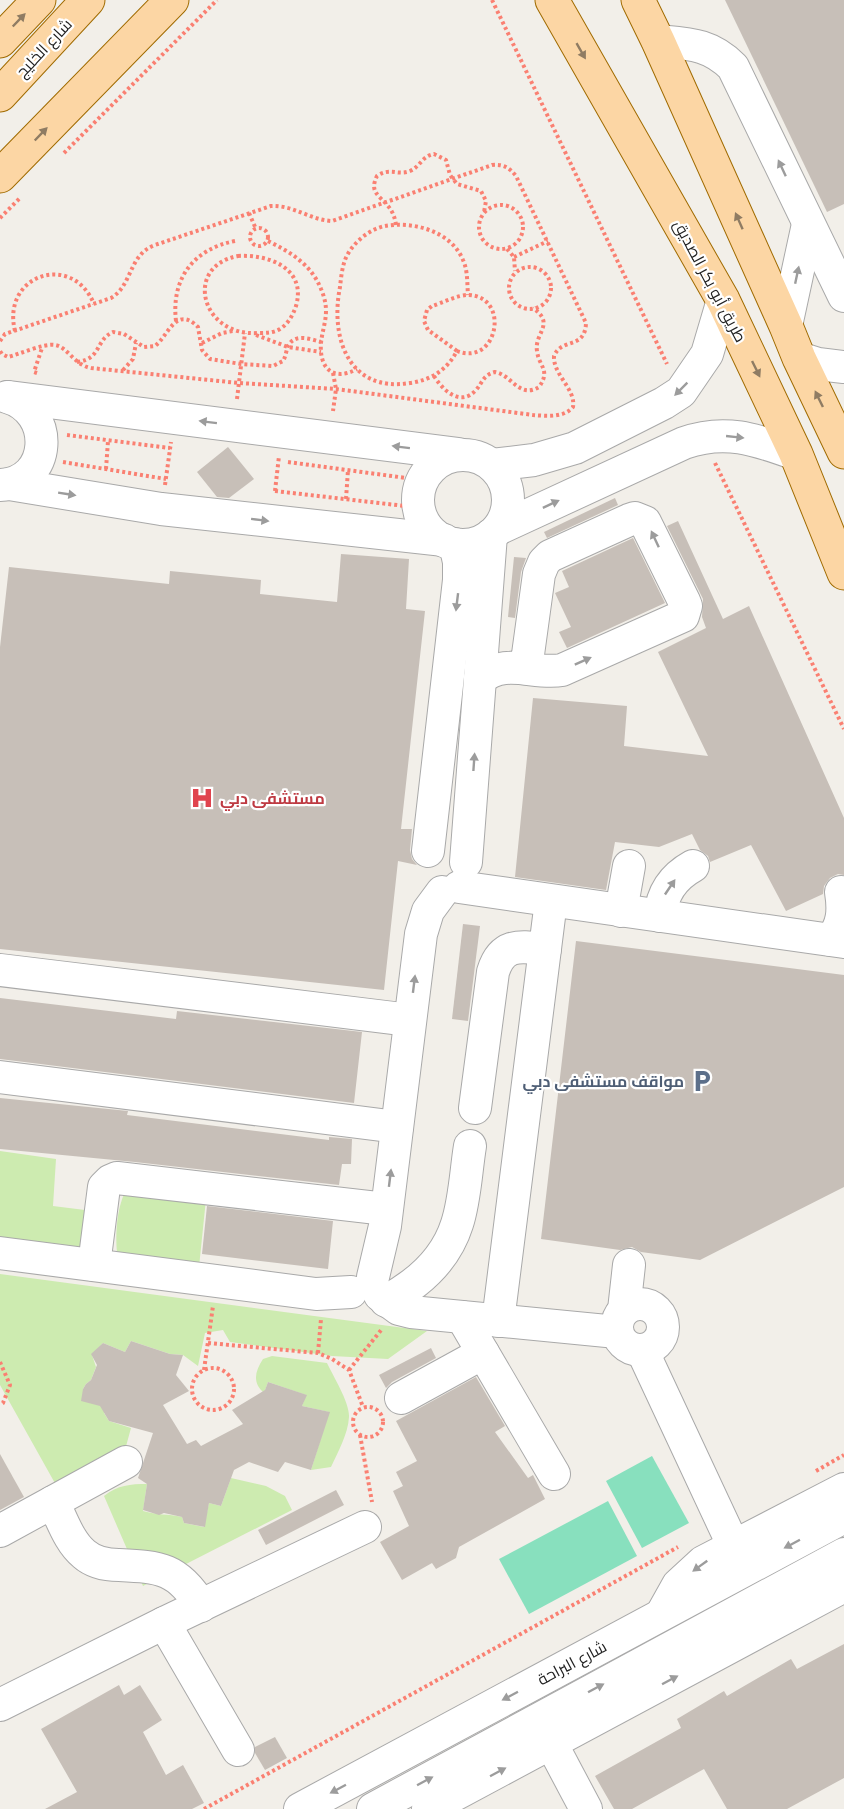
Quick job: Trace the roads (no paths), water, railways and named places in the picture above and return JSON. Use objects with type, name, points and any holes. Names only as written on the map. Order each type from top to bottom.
[{"type":"main road","points":[[0,41],[39,0]]},
{"type":"main road","name":"شارع الخليج","points":[[0,95],[88,0]]},
{"type":"main road","points":[[13,184],[172,0]]},
{"type":"main road","name":"طريق أبو بكر الصديق","points":[[552,0],[723,300],[796,454],[843,569]]},
{"type":"main road","points":[[641,2],[786,326],[798,358],[842,436]]},
{"type":"street","points":[[658,41],[695,44],[722,56],[733,67],[844,296]]},
{"type":"street","points":[[786,326],[808,224]]},
{"type":"street","points":[[492,465],[555,455],[597,437],[681,392],[707,354],[723,300]]},
{"type":"street","points":[[798,358],[818,364],[844,367]]},
{"type":"street","points":[[5,396],[174,418],[280,446],[471,455],[492,465],[500,474],[508,496],[504,518],[494,532],[470,804],[448,873],[428,911],[421,934],[382,1244],[369,1295]]},
{"type":"street","points":[[3,486],[21,479],[32,470],[40,445],[38,420],[21,402],[5,396]]},
{"type":"street","points":[[3,486],[164,494],[272,521],[474,543],[616,474],[702,436],[744,437],[796,454]]},
{"type":"street","points":[[597,437],[616,474]]},
{"type":"street","points":[[448,873],[433,801],[459,580],[459,562],[449,542],[427,527],[420,494],[437,462],[459,454]]},
{"type":"street","points":[[484,631],[528,656],[546,672],[570,667],[683,616],[686,606],[684,601],[645,522],[635,518],[628,520],[557,552],[544,562],[539,574],[528,656]]},
{"type":"street","points":[[480,679],[487,673],[528,656]]},
{"type":"street","points":[[433,801],[470,804]]},
{"type":"street","points":[[604,915],[628,866]]},
{"type":"street","points":[[660,916],[664,896],[669,886],[693,866]]},
{"type":"street","points":[[448,873],[604,915],[660,916],[838,941],[844,912],[841,892]]},
{"type":"street","points":[[498,1321],[551,900]]},
{"type":"street","points":[[474,1108],[496,962],[503,953],[512,948],[545,949]]},
{"type":"street","points":[[0,970],[410,1020]]},
{"type":"street","points":[[0,1077],[397,1126]]},
{"type":"street","points":[[369,1295],[405,1290],[423,1277],[437,1261],[458,1223],[470,1146]]},
{"type":"street","points":[[94,1265],[104,1187],[117,1178],[387,1209]]},
{"type":"street","points":[[0,1253],[217,1281],[369,1295],[462,1317],[498,1321],[634,1325]]},
{"type":"street","points":[[637,1268],[634,1325],[734,1547]]},
{"type":"street","points":[[462,1317],[554,1474]]},
{"type":"street","points":[[401,1398],[483,1353]]},
{"type":"street","points":[[0,1531],[126,1462]]},
{"type":"street","points":[[661,1615],[678,1585],[703,1562],[835,1495]]},
{"type":"street","name":"شارع البراحة","points":[[300,1809],[661,1615],[835,1495]]},
{"type":"street","points":[[53,1502],[74,1543],[84,1554],[97,1562],[150,1567],[172,1573],[190,1587],[201,1606]]},
{"type":"street","points":[[0,1705],[164,1623],[365,1527]]},
{"type":"street","name":"شارع البراحة","points":[[373,1809],[844,1554]]},
{"type":"street","points":[[428,1809],[844,1586]]},
{"type":"street","points":[[164,1623],[238,1750]]},
{"type":"street","points":[[551,1743],[586,1809]]},
{"type":"place","name":"مستشفى دبي","points":[[202,798]]},
{"type":"place","name":"مواقف مستشفى دبي","points":[[702,1081]]}]
